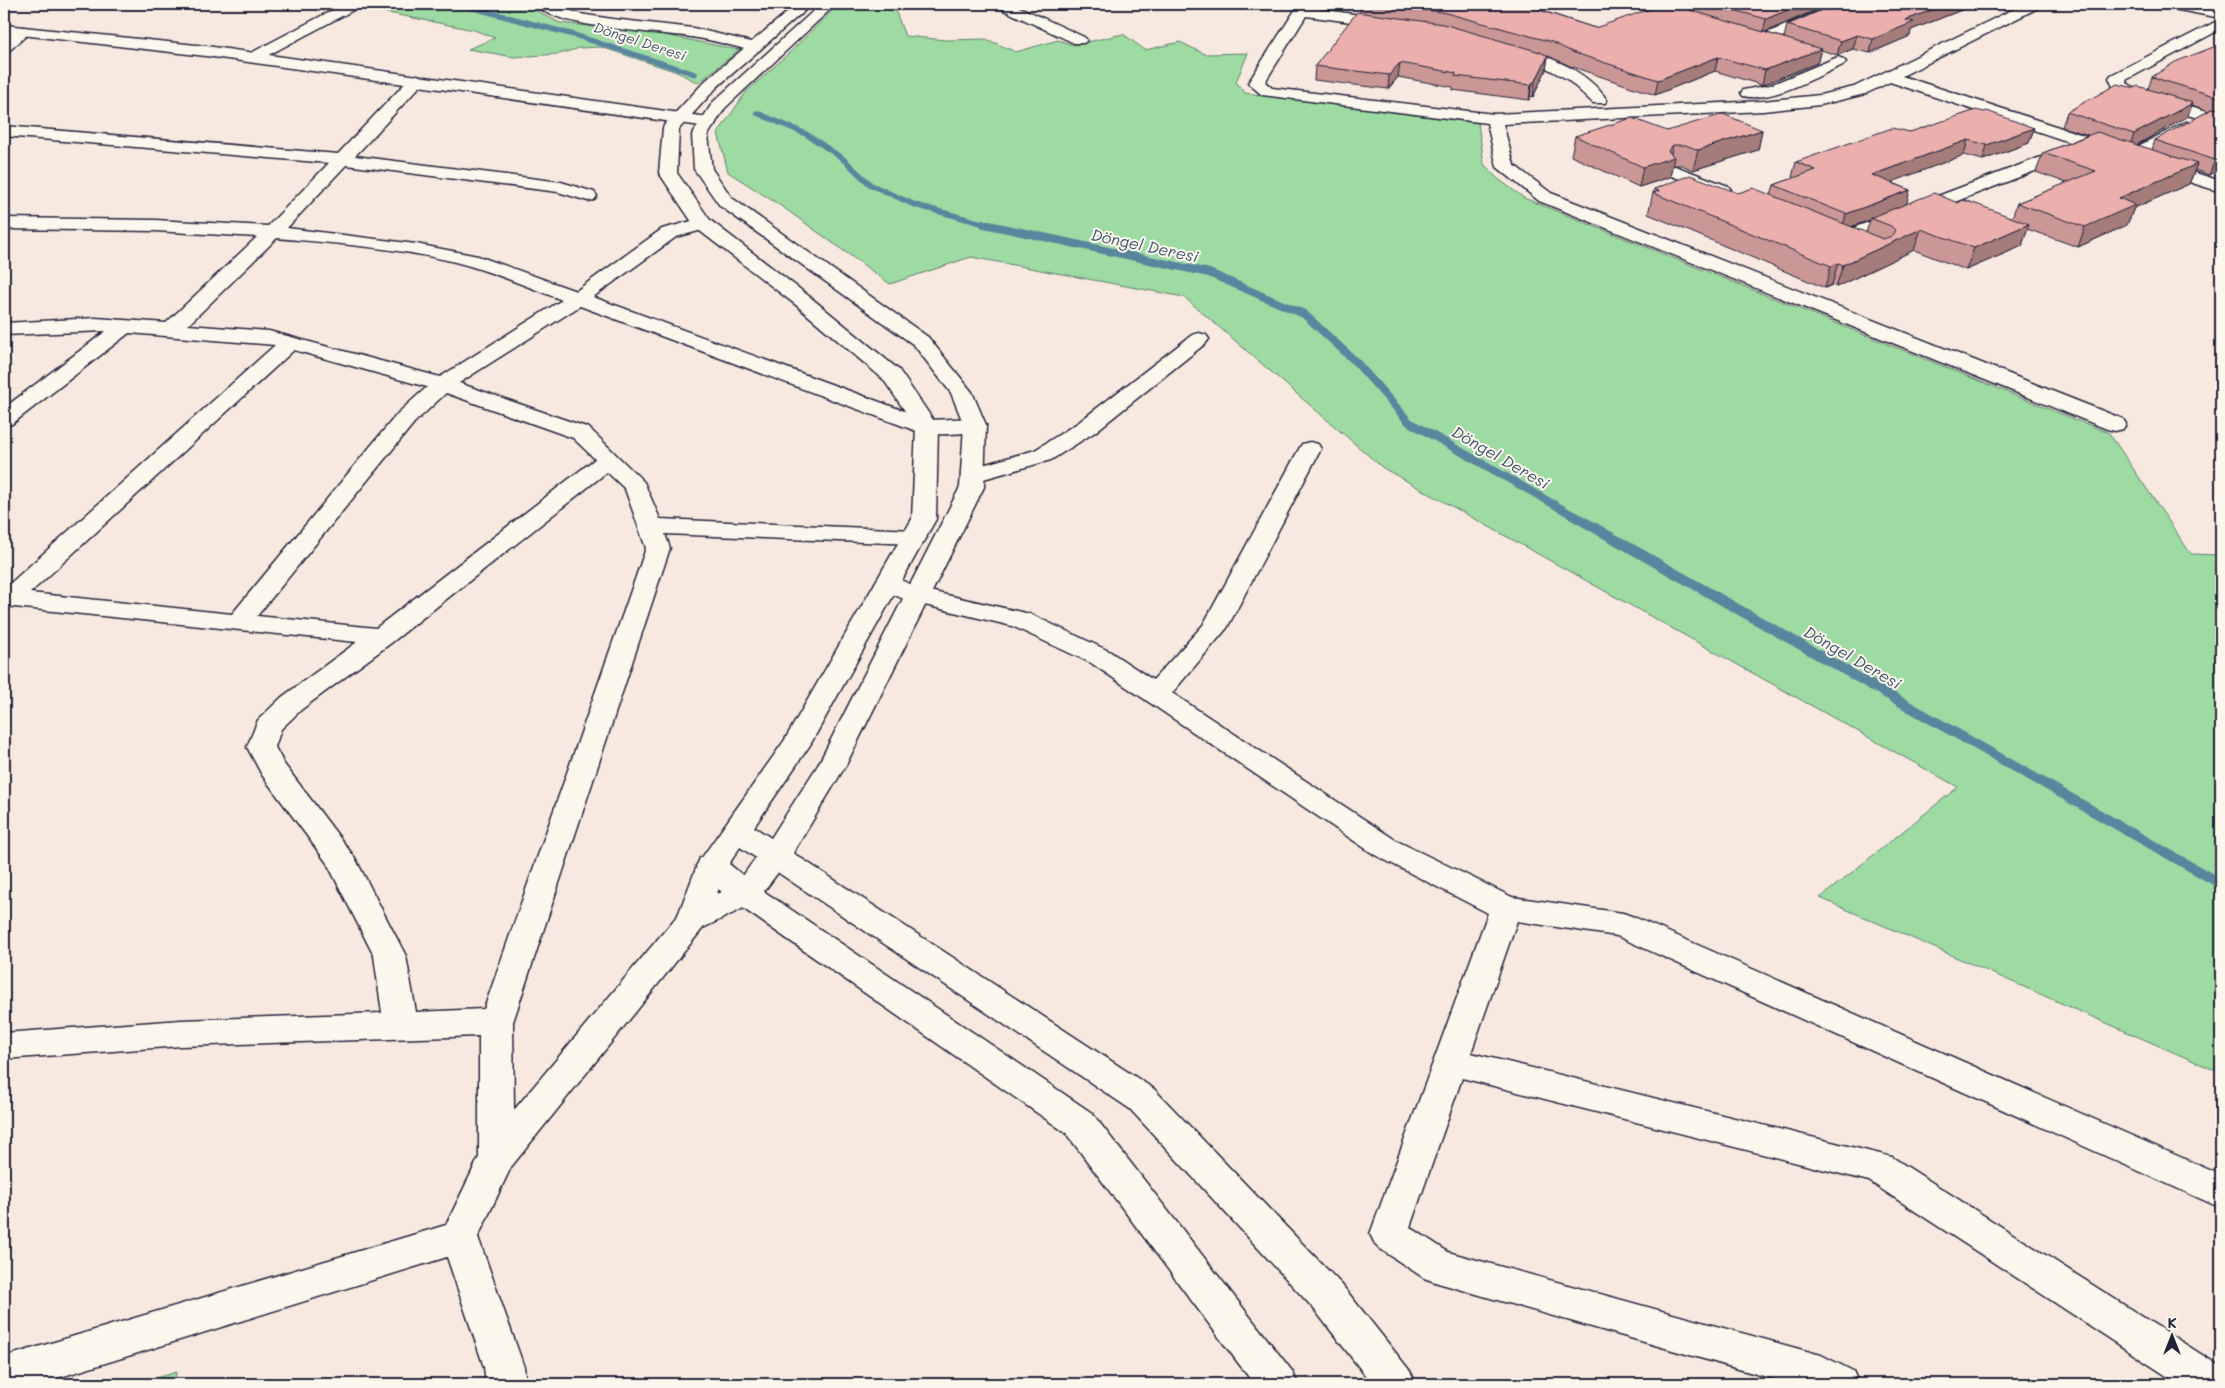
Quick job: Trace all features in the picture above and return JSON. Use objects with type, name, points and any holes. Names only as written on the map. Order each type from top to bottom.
[{"type":"street","points":[[254,57],[354,4]]},
{"type":"street","points":[[542,4],[573,17],[607,24],[686,31],[755,47]]},
{"type":"street","points":[[692,920],[745,894],[776,855],[832,765],[972,487],[975,425],[961,392],[921,341],[726,202],[703,170],[700,135],[719,105],[829,4]]},
{"type":"street","points":[[1002,4],[1079,40]]},
{"type":"street","points":[[1644,4],[1701,22]]},
{"type":"street","points":[[1764,40],[1846,4]]},
{"type":"street","points":[[1406,26],[1304,7],[1256,83],[1268,92],[1494,119],[1595,116],[1763,106],[1820,100],[1859,91],[2035,4]]},
{"type":"street","points":[[2168,4],[2221,14]]},
{"type":"street","points":[[506,1384],[504,1366],[459,1237],[497,1157],[692,920],[711,866],[796,745],[924,520],[927,427],[891,375],[803,301],[703,224],[668,173],[671,128],[711,84],[755,47],[795,6]]},
{"type":"street","points":[[2214,118],[2133,94],[2120,86],[2117,78],[2221,23]]},
{"type":"street","points":[[4,29],[254,57],[708,122]]},
{"type":"street","points":[[4,48],[23,31]]},
{"type":"street","points":[[1747,36],[1782,46]]},
{"type":"street","points":[[1497,47],[1544,61],[1573,76],[1599,100]]},
{"type":"street","points":[[1524,102],[1739,95],[1774,89],[1838,62],[1819,57]]},
{"type":"street","points":[[1890,77],[2221,187]]},
{"type":"street","points":[[171,330],[272,232],[416,80]]},
{"type":"street","points":[[2130,157],[2214,118]]},
{"type":"street","points":[[1494,119],[1506,167],[1545,197],[2115,424]]},
{"type":"street","points":[[4,130],[341,160],[561,187],[588,196]]},
{"type":"street","points":[[1844,238],[2091,143]]},
{"type":"street","points":[[1675,171],[1737,196]]},
{"type":"street","points":[[4,223],[85,224],[272,232],[408,248],[478,262],[927,427],[975,425]]},
{"type":"street","points":[[239,622],[406,418],[442,385],[579,298],[669,233],[703,224]]},
{"type":"street","points":[[1826,231],[1869,249]]},
{"type":"street","points":[[4,329],[96,324],[269,337],[290,342],[414,375],[582,433],[636,487],[658,548],[496,1022],[497,1157]]},
{"type":"street","points":[[4,419],[124,326]]},
{"type":"street","points":[[973,475],[1043,455],[1087,427],[1199,339]]},
{"type":"street","points":[[6,598],[290,342]]},
{"type":"street","points":[[1156,694],[1214,628],[1310,448]]},
{"type":"street","points":[[401,1025],[390,956],[340,858],[272,768],[261,747],[268,726],[292,703],[382,637],[608,460]]},
{"type":"street","points":[[650,526],[915,537]]},
{"type":"street","points":[[888,583],[917,596],[1021,620],[1100,657],[1386,848],[1506,908],[1623,925],[2221,1192]]},
{"type":"street","points":[[6,598],[382,637]]},
{"type":"street","points":[[738,830],[1142,1099],[1328,1296],[1396,1384]]},
{"type":"street","points":[[711,866],[745,894],[1079,1123],[1278,1384]]},
{"type":"street","points":[[1506,908],[1389,1234],[1438,1266],[1822,1374],[1839,1384]]},
{"type":"street","points":[[4,1046],[181,1033],[496,1022]]},
{"type":"street","points":[[1451,1062],[1879,1168],[2213,1384]]},
{"type":"street","points":[[4,1376],[459,1237]]},
{"type":"green space","points":[[398,4],[523,4],[560,23],[650,32],[739,50],[698,83],[677,72],[601,47],[580,48],[559,54],[514,57],[468,49],[495,38],[474,30],[383,12]]},
{"type":"green space","points":[[839,4],[906,4],[896,12],[905,36],[946,40],[986,39],[1016,52],[1058,40],[1074,45],[1123,34],[1145,50],[1180,42],[1205,54],[1248,53],[1236,82],[1245,93],[1478,123],[1484,164],[1497,178],[1524,198],[2109,433],[2191,554],[2221,555],[2221,1073],[1820,898],[1958,787],[1383,468],[1184,297],[971,257],[890,284],[784,208],[728,172],[718,133],[746,92]]},
{"type":"green space","points":[[176,1372],[175,1384],[137,1384]]},
{"type":"building","points":[[1389,4],[1542,4],[1539,10],[1595,28],[1664,4],[1669,4],[1821,49],[1765,70],[1718,57],[1658,80],[1572,52],[1552,42],[1446,13]]},
{"type":"building","points":[[1712,4],[1802,4],[1766,19]]},
{"type":"building","points":[[1836,4],[1947,4],[1906,20],[1914,22],[1873,39],[1857,35],[1841,41],[1787,25]]},
{"type":"building","points":[[1357,12],[1443,24],[1548,56],[1535,82],[1531,85],[1455,76],[1456,73],[1400,63],[1389,75],[1315,66]]},
{"type":"building","points":[[2221,44],[2221,98],[2152,77],[2175,62]]},
{"type":"building","points":[[2117,84],[2135,88],[2138,86],[2193,103],[2134,134],[2067,112]]},
{"type":"building","points":[[2214,108],[2221,110],[2221,157],[2215,160],[2155,140]]},
{"type":"building","points":[[1976,110],[1987,111],[2034,128],[1987,145],[1968,140],[1872,175],[1910,190],[1846,214],[1774,185],[1816,170],[1796,162],[1892,128],[1910,132]]},
{"type":"building","points":[[1723,114],[1762,130],[1698,150],[1686,145],[1673,145],[1668,151],[1674,157],[1643,167],[1575,136],[1632,118],[1667,131]]},
{"type":"building","points":[[2097,132],[2197,164],[2119,198],[2135,205],[2085,227],[2017,203],[2096,171],[2043,153]]},
{"type":"building","points":[[1690,175],[1738,193],[1753,188],[1883,239],[1892,236],[1895,230],[1891,226],[1870,218],[1934,193],[1958,203],[1963,200],[1976,204],[2029,224],[1974,248],[1921,229],[1843,265],[1838,263],[1831,266],[1653,193],[1659,191],[1654,189]]},
{"type":"waterway","name":"Döngel Deresi","points":[[459,4],[574,35],[695,74]]},
{"type":"waterway","name":"Döngel Deresi","points":[[757,113],[806,134],[842,158],[871,185],[915,205],[989,225]]},
{"type":"waterway","name":"Döngel Deresi","points":[[984,224],[1209,273],[1304,314],[1355,361],[1409,422],[1576,517]]},
{"type":"waterway","name":"Döngel Deresi","points":[[1574,516],[2221,884]]}]
